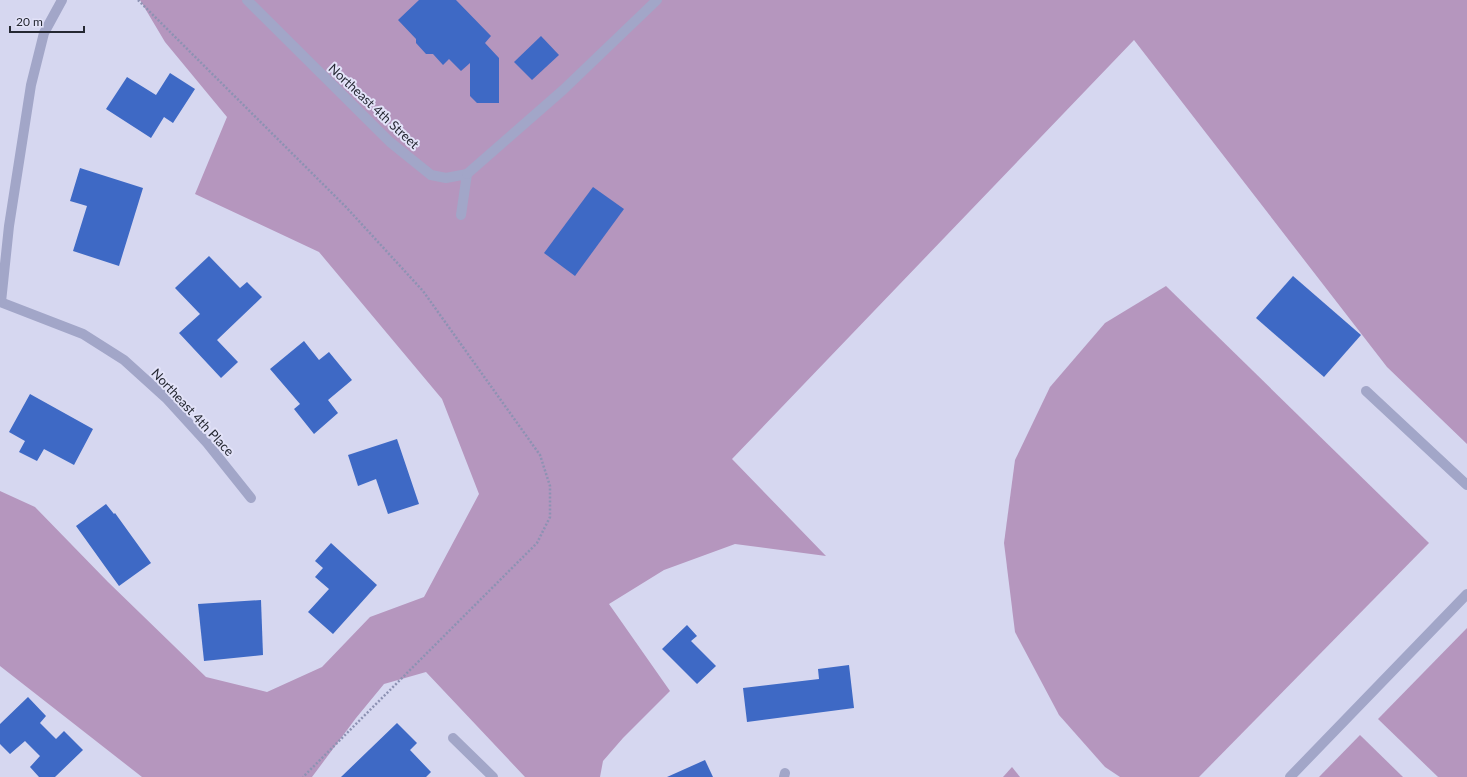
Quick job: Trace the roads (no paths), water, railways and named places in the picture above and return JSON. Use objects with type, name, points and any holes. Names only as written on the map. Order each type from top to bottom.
[{"type":"street","points":[[1,302],[9,226],[31,85],[44,33],[62,0]]},
{"type":"street","name":"Northeast 4th Street","points":[[247,0],[396,147],[431,175],[446,178],[467,174]]},
{"type":"street","points":[[461,215],[467,174],[562,90],[657,0]]},
{"type":"street","name":"Northeast 4th Place","points":[[1,302],[83,334],[124,360],[166,398],[197,432],[251,498]]},
{"type":"street","points":[[1366,391],[1467,485]]},
{"type":"street","points":[[1290,777],[1467,594]]},
{"type":"street","points":[[453,738],[493,777]]}]
